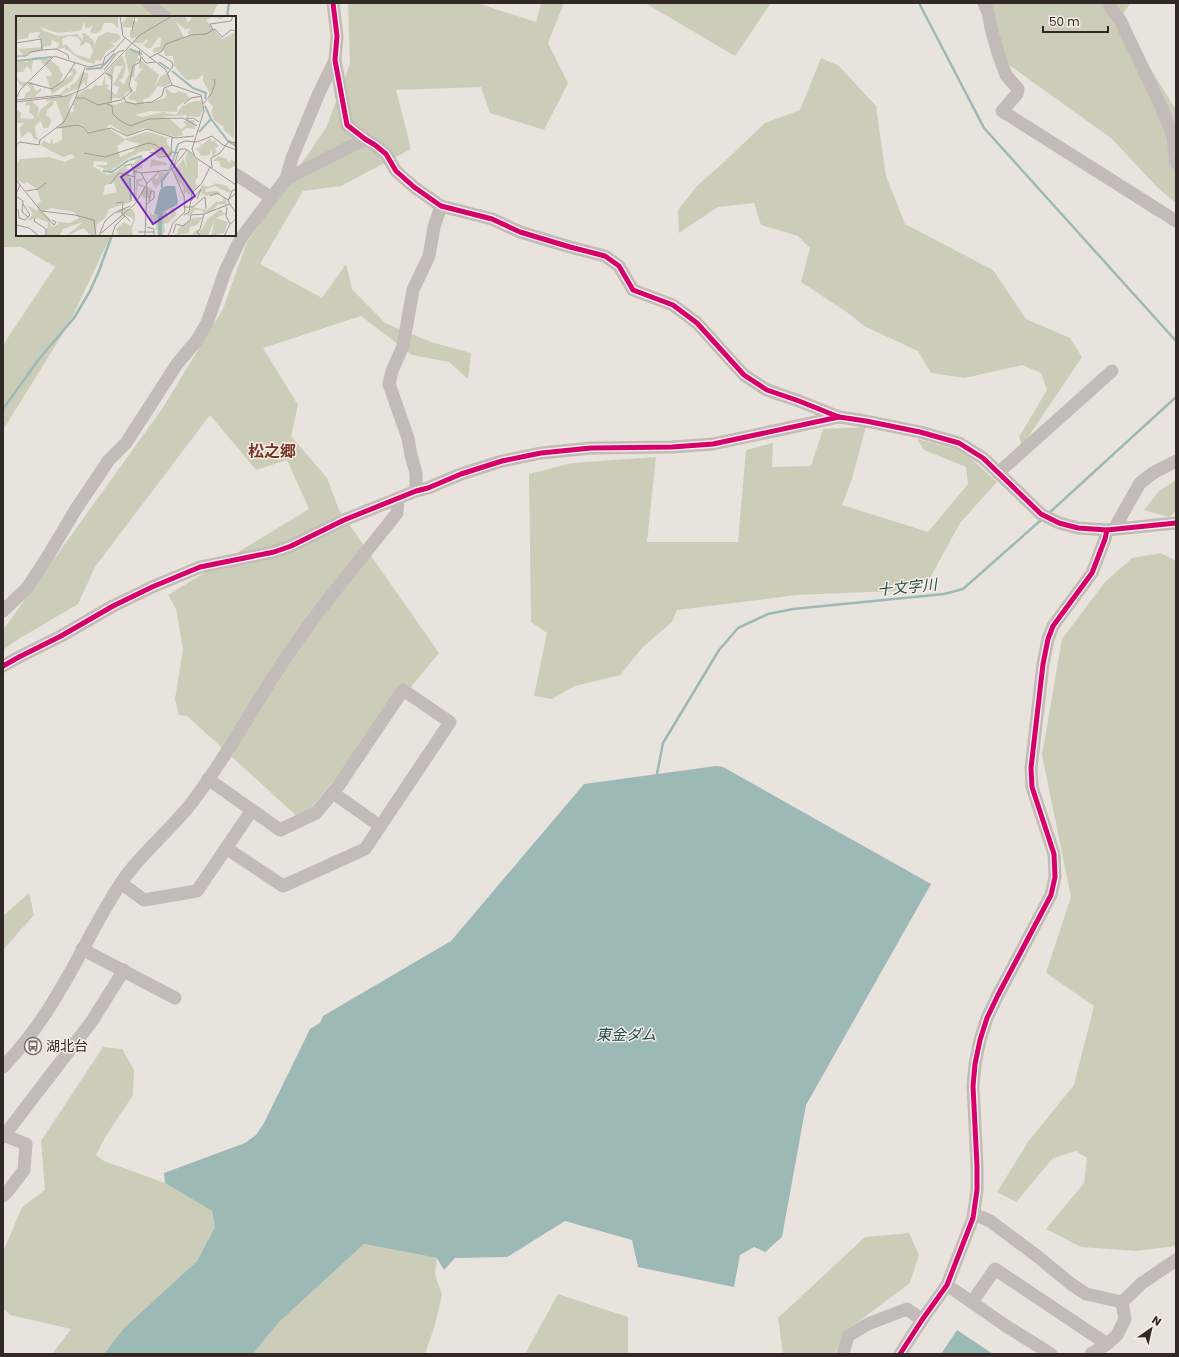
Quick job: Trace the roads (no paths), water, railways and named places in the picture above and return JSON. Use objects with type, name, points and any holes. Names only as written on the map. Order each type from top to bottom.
[{"type":"street","points":[[148,3],[164,16]]},
{"type":"street","points":[[3,611],[27,588],[109,460],[126,443],[177,364],[197,340],[207,324],[226,269],[241,238],[286,179],[292,158],[334,60],[337,36],[333,3]]},
{"type":"street","points":[[984,3],[988,12],[998,53],[1006,75],[1018,89],[1017,94],[1002,111],[1176,221]]},
{"type":"street","points":[[1109,3],[1112,10],[1120,20],[1173,136],[1176,163]]},
{"type":"street","points":[[334,60],[347,125],[365,139],[376,145],[386,154],[396,171],[410,183],[441,206],[492,219],[520,232],[604,256],[619,266],[633,290],[673,305],[697,323],[744,375],[767,390],[839,417],[920,432],[959,443],[983,458],[1040,514],[1058,523],[1078,528],[1110,529],[1176,523]]},
{"type":"street","points":[[286,179],[365,139]]},
{"type":"street","points":[[236,175],[272,198]]},
{"type":"street","points":[[416,491],[416,473],[408,438],[389,384],[392,371],[403,346],[413,290],[424,270],[429,256],[434,227],[441,206]]},
{"type":"street","points":[[998,473],[1112,372]]},
{"type":"street","points":[[3,666],[61,636],[113,606],[152,587],[200,567],[274,552],[291,546],[344,520],[398,498],[428,488],[461,474],[502,461],[541,452],[591,448],[672,447],[713,444],[839,417]]},
{"type":"street","points":[[900,1354],[947,1285],[974,1214],[977,1166],[973,1086],[975,1064],[980,1040],[987,1018],[998,995],[1050,895],[1055,877],[1054,854],[1032,787],[1033,747],[1043,664],[1048,639],[1053,626],[1092,574],[1110,529],[1140,483],[1153,473],[1176,461]]},
{"type":"street","points":[[3,1067],[46,1014],[61,990],[104,909],[121,883],[193,802],[280,667],[332,594],[397,513],[398,498]]},
{"type":"street","points":[[208,779],[280,830],[316,813],[333,792],[403,690],[450,722],[364,849],[283,886],[226,848]]},
{"type":"street","points":[[333,792],[380,826]]},
{"type":"street","points":[[121,883],[144,900],[197,892],[252,810]]},
{"type":"street","points":[[82,949],[175,998]]},
{"type":"street","points":[[3,1196],[24,1170],[26,1144],[3,1136],[92,1021],[124,970]]},
{"type":"street","points":[[974,1214],[996,1226],[1086,1294],[1122,1302]]},
{"type":"street","points":[[1122,1302],[1142,1283],[1176,1260]]},
{"type":"street","points":[[972,1302],[995,1269],[1107,1344]]},
{"type":"street","points":[[947,1285],[1006,1326],[1051,1354]]},
{"type":"street","points":[[1091,1354],[1107,1344],[1117,1335],[1125,1319],[1122,1302]]},
{"type":"street","points":[[843,1354],[848,1336],[868,1324],[907,1309],[922,1320]]},
{"type":"water","name":"東金ダム","points":[[716,766],[723,767],[931,884],[806,1105],[782,1237],[765,1252],[754,1247],[740,1255],[734,1287],[638,1267],[632,1240],[565,1221],[507,1257],[455,1258],[444,1270],[437,1258],[364,1244],[278,1323],[253,1354],[104,1354],[124,1328],[197,1261],[215,1227],[212,1211],[165,1183],[164,1173],[245,1143],[256,1135],[264,1123],[310,1029],[320,1023],[323,1016],[451,941],[584,784]]},
{"type":"water","points":[[957,1330],[993,1354],[941,1354]]},
{"type":"waterway","points":[[227,16],[229,3]]},
{"type":"waterway","points":[[919,3],[984,128],[1176,341]]},
{"type":"waterway","points":[[3,409],[39,359],[74,318],[90,291],[112,236]]},
{"type":"waterway","name":"十文字川","points":[[1048,514],[1176,397]]},
{"type":"waterway","name":"十文字川","points":[[657,774],[663,743],[719,650],[738,628],[768,614],[793,609],[944,594],[963,589],[1041,520]]},
{"type":"place","name":"湖北台","points":[[33,1046]]},
{"type":"district","name":"松之郷","points":[[272,451]]}]
